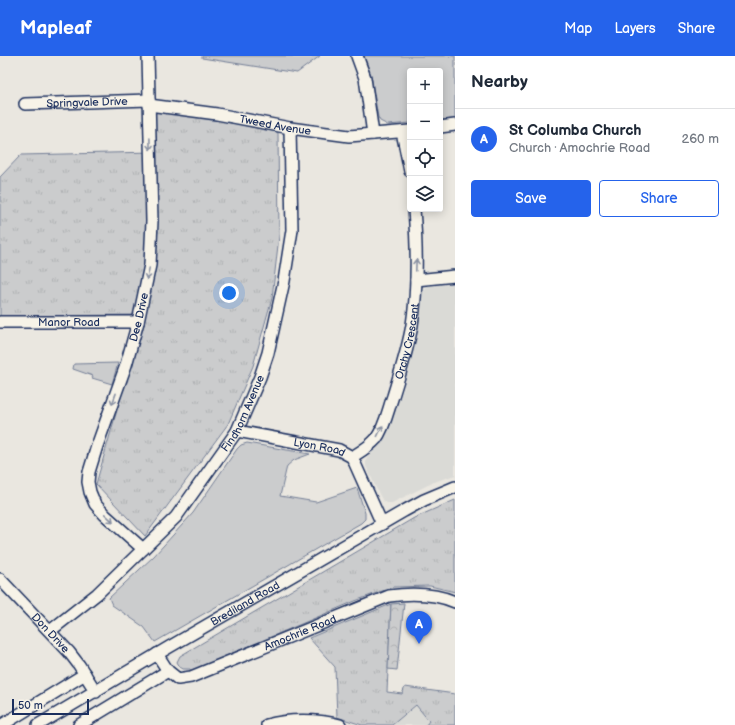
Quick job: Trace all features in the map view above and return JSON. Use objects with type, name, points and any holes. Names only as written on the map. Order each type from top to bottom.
[{"type":"street","name":"Dee Drive","points":[[143,549],[95,504],[88,482],[89,472],[97,446],[126,365],[138,322],[150,265],[152,222],[148,56]]},
{"type":"street","points":[[357,56],[365,78],[373,134]]},
{"type":"street","name":"Springvale Drive","points":[[25,104],[149,102]]},
{"type":"street","name":"Tweed Avenue","points":[[149,102],[290,128],[349,136],[406,131]]},
{"type":"street","points":[[443,127],[455,125]]},
{"type":"street","name":"Findhorn Avenue","points":[[50,631],[97,594],[176,517],[237,431],[260,377],[268,353],[284,281],[292,230],[290,128]]},
{"type":"street","points":[[406,131],[407,141]]},
{"type":"street","name":"Orchy Crescent","points":[[352,457],[371,444],[376,438],[384,423],[401,371],[412,325],[416,280],[417,239],[414,212]]},
{"type":"street","points":[[416,280],[455,276]]},
{"type":"street","name":"Manor Road","points":[[0,322],[138,322]]},
{"type":"street","name":"Lyon Road","points":[[237,431],[339,450],[346,453],[352,457],[382,524]]},
{"type":"street","name":"Brediland Road","points":[[38,725],[96,692],[157,654],[424,500],[455,487]]},
{"type":"street","name":"Don Drive","points":[[0,579],[50,631],[79,665],[96,692]]},
{"type":"street","name":"Amochrie Road","points":[[168,672],[178,679],[191,677],[389,596],[410,593],[431,595],[455,602]]},
{"type":"street","points":[[79,725],[168,672],[157,654]]},
{"type":"street","points":[[2,725],[85,674]]},
{"type":"street","points":[[267,725],[302,721],[334,723],[340,725]]},
{"type":"shaded area","points":[[455,283],[455,475],[434,482],[392,503],[386,503],[379,494],[366,466],[366,460],[368,456],[381,444],[388,431],[403,389],[413,347],[421,293],[428,286]]},
{"type":"shaded area","points":[[416,705],[429,721],[426,725],[392,725]]},
{"type":"green space","points":[[202,56],[320,56],[297,73],[202,58]]},
{"type":"green space","points":[[364,56],[455,56],[455,119],[443,120],[443,68],[407,68],[407,123],[388,125],[380,121],[371,75]]},
{"type":"green space","points":[[155,108],[278,132],[279,236],[272,298],[253,366],[228,424],[145,536],[96,484],[144,315],[0,316],[0,177],[21,155],[154,152]]},
{"type":"green space","points":[[118,363],[112,384],[92,378],[93,376],[73,369],[74,364]]},
{"type":"green space","points":[[247,443],[310,454],[294,460],[287,466],[280,496],[316,502],[357,488],[365,513],[365,519],[361,523],[155,642],[144,627],[112,605],[109,598],[154,556],[193,513],[237,449],[241,445]]},
{"type":"green space","points":[[455,500],[455,592],[430,586],[393,587],[355,601],[191,671],[190,669],[183,669],[177,662],[180,656],[414,518]]},
{"type":"green space","points":[[404,603],[397,670],[388,669],[391,604]]},
{"type":"green space","points":[[391,604],[387,692],[402,694],[405,687],[455,694],[455,725],[426,725],[429,721],[416,705],[392,725],[362,725],[337,717],[335,667],[309,638]]},
{"type":"place","name":"St Columba Church","points":[[419,644]]}]
